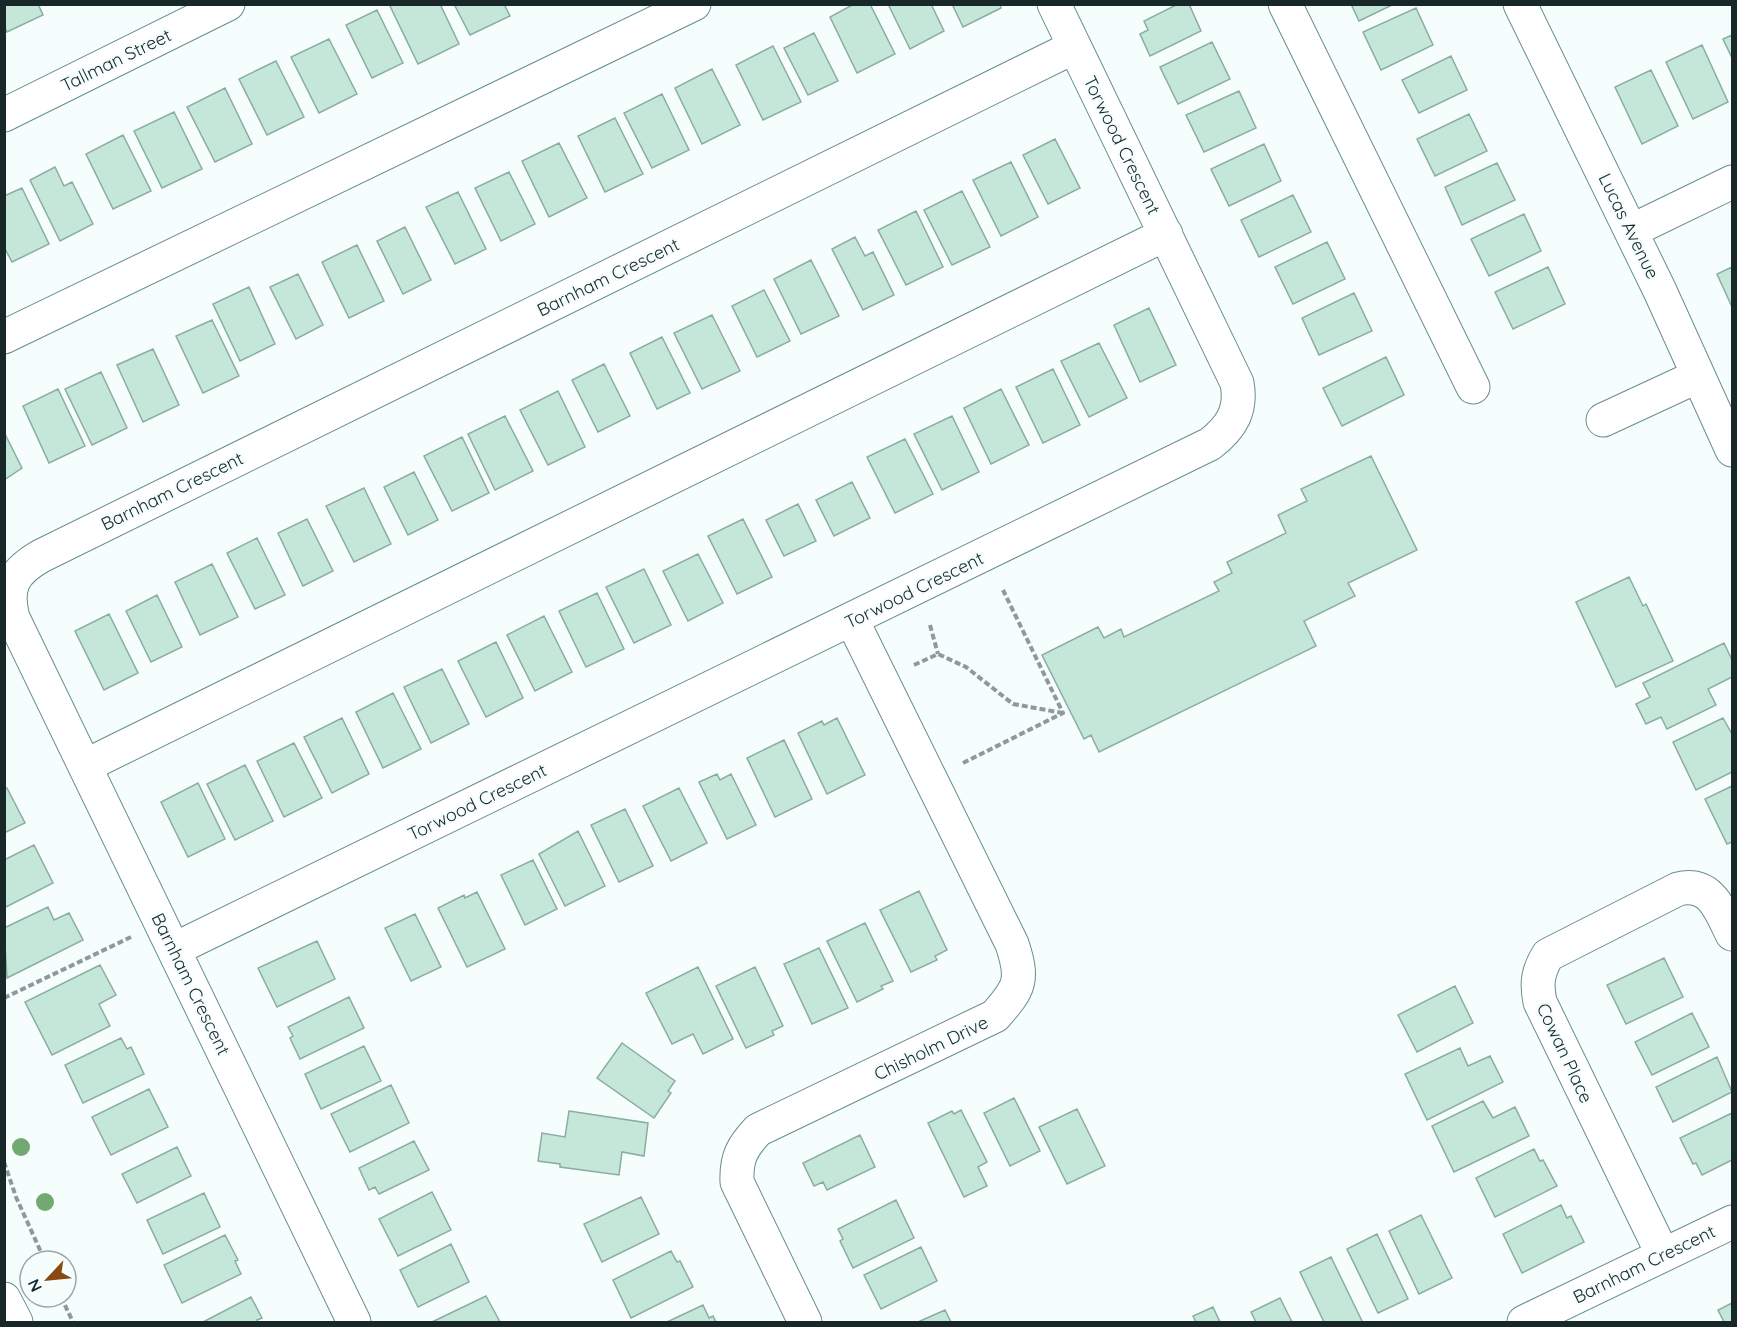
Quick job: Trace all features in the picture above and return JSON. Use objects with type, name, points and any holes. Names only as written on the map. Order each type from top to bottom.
[{"type":"street","name":"Tallman Street","points":[[4,115],[228,4]]},
{"type":"street","points":[[4,337],[694,4]]},
{"type":"street","name":"Torwood Crescent","points":[[175,949],[852,620],[1210,444],[1223,434],[1240,401],[1237,382],[1054,4]]},
{"type":"street","points":[[1285,4],[1473,387]]},
{"type":"street","name":"Lucas Avenue","points":[[1520,4],[1631,231],[1698,375],[1725,413],[1732,450]]},
{"type":"street","name":"Barnham Crescent","points":[[354,1323],[13,618],[8,599],[13,580],[25,565],[1074,47]]},
{"type":"street","points":[[1631,231],[1732,182]]},
{"type":"street","points":[[85,766],[1166,234]]},
{"type":"street","points":[[1603,420],[1698,375]]},
{"type":"street","name":"Chisholm Drive","points":[[805,1323],[737,1182],[736,1163],[744,1146],[758,1130],[995,1016],[1013,995],[1021,969],[1012,944],[852,620]]},
{"type":"street","name":"Cowan Place","points":[[1663,1255],[1540,1002],[1536,986],[1539,969],[1548,955],[1678,889],[1690,886],[1702,890],[1715,899],[1732,934]]},
{"type":"street","name":"Barnham Crescent","points":[[1524,1323],[1732,1222]]},
{"type":"street","points":[[4,1299],[16,1323]]},
{"type":"path","points":[[1003,590],[1064,713]]},
{"type":"path","points":[[930,625],[938,654],[966,668],[1013,704],[1064,713]]},
{"type":"path","points":[[914,665],[938,654]]},
{"type":"path","points":[[963,763],[1064,713]]},
{"type":"path","points":[[4,998],[138,933],[175,949]]},
{"type":"path","points":[[4,1162],[16,1197],[40,1249]]},
{"type":"path","points":[[67,1309],[73,1323]]},
{"type":"building","points":[[4,4],[38,4],[43,15],[7,32],[4,26]]},
{"type":"building","points":[[394,4],[440,4],[459,44],[418,64],[390,6]]},
{"type":"building","points":[[454,4],[504,4],[510,16],[470,35]]},
{"type":"building","points":[[854,4],[870,4],[895,54],[857,73],[830,17]]},
{"type":"building","points":[[888,4],[931,4],[944,31],[910,49]]},
{"type":"building","points":[[952,4],[1000,4],[1001,8],[963,27]]},
{"type":"building","points":[[1178,4],[1189,4],[1201,31],[1150,56],[1140,34],[1148,30],[1144,21]]},
{"type":"building","points":[[1351,4],[1394,4],[1359,21]]},
{"type":"building","points":[[1416,8],[1433,45],[1381,70],[1363,32]]},
{"type":"building","points":[[377,10],[403,63],[372,78],[346,25]]},
{"type":"building","points":[[814,33],[838,81],[808,95],[784,48]]},
{"type":"building","points":[[1732,35],[1732,58],[1723,39]]},
{"type":"building","points":[[329,39],[357,94],[319,113],[291,57]]},
{"type":"building","points":[[1212,42],[1230,79],[1178,104],[1160,67]]},
{"type":"building","points":[[1702,45],[1728,102],[1693,119],[1666,62]]},
{"type":"building","points":[[773,46],[801,102],[763,120],[736,65]]},
{"type":"building","points":[[1451,56],[1467,90],[1419,113],[1402,80]]},
{"type":"building","points":[[276,61],[304,117],[267,135],[239,79]]},
{"type":"building","points":[[712,69],[740,125],[702,144],[675,88]]},
{"type":"building","points":[[1651,70],[1678,126],[1642,144],[1615,87]]},
{"type":"building","points":[[225,88],[252,144],[215,162],[187,107]]},
{"type":"building","points":[[1239,91],[1256,128],[1204,152],[1186,115]]},
{"type":"building","points":[[662,94],[689,150],[652,168],[624,113]]},
{"type":"building","points":[[174,112],[202,169],[162,188],[134,131]]},
{"type":"building","points":[[1469,114],[1487,151],[1435,176],[1417,139]]},
{"type":"building","points":[[615,118],[643,174],[605,192],[578,136]]},
{"type":"building","points":[[123,135],[151,191],[113,209],[86,154]]},
{"type":"building","points":[[1055,139],[1080,188],[1048,204],[1023,155]]},
{"type":"building","points":[[559,143],[587,198],[549,217],[522,161]]},
{"type":"building","points":[[1264,144],[1281,181],[1229,206],[1211,169]]},
{"type":"building","points":[[1011,162],[1038,217],[1001,236],[973,180]]},
{"type":"building","points":[[1497,163],[1515,200],[1462,225],[1445,187]]},
{"type":"building","points":[[55,167],[64,186],[72,182],[93,224],[60,241],[30,180]]},
{"type":"building","points":[[509,172],[535,224],[501,241],[475,188]]},
{"type":"building","points":[[22,188],[49,244],[12,262],[4,247],[4,196]]},
{"type":"building","points":[[962,191],[990,247],[952,265],[924,210]]},
{"type":"building","points":[[458,192],[486,249],[455,264],[426,207]]},
{"type":"building","points":[[1293,195],[1311,232],[1259,257],[1241,220]]},
{"type":"building","points":[[916,211],[943,267],[906,285],[878,230]]},
{"type":"building","points":[[1524,214],[1541,251],[1489,276],[1471,239]]},
{"type":"building","points":[[405,227],[431,280],[403,294],[377,241]]},
{"type":"building","points":[[855,237],[865,256],[873,252],[894,295],[863,310],[832,249]]},
{"type":"building","points":[[1327,242],[1345,279],[1293,304],[1275,267]]},
{"type":"building","points":[[357,245],[384,301],[349,318],[322,262]]},
{"type":"building","points":[[811,260],[839,316],[801,334],[774,279]]},
{"type":"building","points":[[1548,267],[1565,304],[1513,329],[1495,292]]},
{"type":"building","points":[[1732,267],[1732,307],[1717,274]]},
{"type":"building","points":[[298,274],[323,325],[296,339],[270,287]]},
{"type":"building","points":[[249,287],[275,344],[240,361],[213,304]]},
{"type":"building","points":[[764,290],[790,341],[757,357],[732,306]]},
{"type":"building","points":[[1354,293],[1372,331],[1319,355],[1302,318]]},
{"type":"building","points":[[1149,308],[1176,365],[1140,382],[1114,325]]},
{"type":"building","points":[[712,315],[740,371],[702,389],[674,333]]},
{"type":"building","points":[[212,320],[239,376],[203,393],[176,336]]},
{"type":"building","points":[[662,337],[690,393],[657,409],[630,353]]},
{"type":"building","points":[[1099,343],[1127,398],[1089,417],[1061,361]]},
{"type":"building","points":[[153,349],[179,405],[143,422],[117,365]]},
{"type":"building","points":[[1386,357],[1404,395],[1342,426],[1323,388]]},
{"type":"building","points":[[604,364],[630,416],[598,432],[572,380]]},
{"type":"building","points":[[1053,369],[1080,425],[1043,443],[1016,387]]},
{"type":"building","points":[[101,372],[127,428],[92,445],[65,389]]},
{"type":"building","points":[[58,389],[85,446],[49,463],[23,406]]},
{"type":"building","points":[[1001,389],[1029,445],[991,464],[964,408]]},
{"type":"building","points":[[558,391],[585,447],[548,465],[520,410]]},
{"type":"building","points":[[505,416],[533,471],[495,490],[468,434]]},
{"type":"building","points":[[952,416],[979,472],[942,490],[914,434]]},
{"type":"building","points":[[4,432],[22,468],[4,480]]},
{"type":"building","points":[[462,437],[489,493],[452,511],[424,456]]},
{"type":"building","points":[[905,439],[933,494],[895,513],[867,457]]},
{"type":"building","points":[[1371,456],[1417,550],[1348,583],[1355,596],[1304,621],[1316,646],[1099,752],[1091,735],[1084,739],[1042,655],[1098,627],[1104,638],[1121,629],[1124,637],[1219,591],[1214,582],[1232,573],[1227,562],[1286,533],[1278,515],[1307,501],[1301,489]]},
{"type":"building","points":[[414,472],[438,520],[408,535],[384,487]]},
{"type":"building","points":[[852,482],[870,518],[834,536],[816,500]]},
{"type":"building","points":[[364,488],[391,544],[354,562],[326,506]]},
{"type":"building","points":[[798,504],[816,541],[784,556],[766,520]]},
{"type":"building","points":[[307,519],[333,571],[303,586],[278,533]]},
{"type":"building","points":[[743,519],[772,577],[737,594],[708,536]]},
{"type":"building","points":[[257,538],[285,595],[255,609],[227,553]]},
{"type":"building","points":[[698,554],[723,603],[688,621],[663,571]]},
{"type":"building","points":[[212,564],[238,617],[200,635],[175,582]]},
{"type":"building","points":[[644,569],[671,625],[634,643],[606,587]]},
{"type":"building","points":[[1629,577],[1643,606],[1646,604],[1673,661],[1616,687],[1576,602]]},
{"type":"building","points":[[597,593],[624,649],[586,667],[559,611]]},
{"type":"building","points":[[157,595],[182,647],[151,662],[126,611]]},
{"type":"building","points":[[109,614],[138,673],[104,690],[75,631]]},
{"type":"building","points":[[544,616],[572,672],[535,691],[507,635]]},
{"type":"building","points":[[496,642],[523,698],[486,717],[458,661]]},
{"type":"building","points":[[1724,643],[1732,660],[1732,677],[1708,689],[1716,705],[1667,729],[1661,717],[1646,724],[1636,704],[1650,697],[1643,683]]},
{"type":"building","points":[[442,669],[469,724],[431,743],[404,687]]},
{"type":"building","points":[[393,693],[421,749],[383,768],[356,712]]},
{"type":"building","points":[[342,718],[369,774],[332,793],[304,737]]},
{"type":"building","points":[[837,718],[865,775],[827,794],[798,733],[822,721],[824,725]]},
{"type":"building","points":[[1723,718],[1732,734],[1732,772],[1696,790],[1673,742]]},
{"type":"building","points":[[784,740],[812,799],[775,817],[747,758]]},
{"type":"building","points":[[294,743],[322,798],[284,817],[257,761]]},
{"type":"building","points":[[245,765],[273,821],[235,840],[207,784]]},
{"type":"building","points":[[717,774],[720,780],[731,774],[756,825],[727,839],[699,782]]},
{"type":"building","points":[[198,783],[225,839],[188,857],[161,802]]},
{"type":"building","points":[[1732,786],[1732,842],[1727,844],[1705,799]]},
{"type":"building","points":[[7,788],[25,823],[4,833],[4,789]]},
{"type":"building","points":[[679,788],[707,843],[671,861],[643,806]]},
{"type":"building","points":[[625,809],[653,866],[619,882],[591,825]]},
{"type":"building","points":[[578,831],[605,886],[565,906],[539,854]]},
{"type":"building","points":[[34,845],[53,883],[4,908],[4,860]]},
{"type":"building","points":[[533,860],[557,909],[525,925],[501,875]]},
{"type":"building","points":[[919,891],[947,950],[935,956],[937,960],[911,972],[880,910]]},
{"type":"building","points":[[477,892],[505,949],[467,967],[438,908],[464,895],[465,898]]},
{"type":"building","points":[[48,907],[54,920],[69,913],[83,940],[7,978],[4,928]]},
{"type":"building","points":[[415,914],[441,967],[411,981],[385,928]]},
{"type":"building","points":[[865,923],[893,981],[881,986],[883,989],[857,1002],[827,941]]},
{"type":"building","points":[[317,941],[335,979],[277,1007],[258,968]]},
{"type":"building","points":[[819,948],[848,1008],[812,1024],[784,964]]},
{"type":"building","points":[[1664,958],[1683,997],[1626,1024],[1607,985]]},
{"type":"building","points":[[100,965],[116,995],[99,1004],[110,1026],[52,1055],[25,1002]]},
{"type":"building","points":[[698,967],[733,1039],[703,1054],[693,1034],[672,1044],[646,993]]},
{"type":"building","points":[[755,967],[783,1026],[772,1031],[774,1035],[746,1048],[716,986]]},
{"type":"building","points":[[1455,986],[1473,1023],[1417,1052],[1398,1015]]},
{"type":"building","points":[[349,997],[364,1028],[300,1059],[290,1038],[293,1036],[288,1027]]},
{"type":"building","points":[[1692,1013],[1709,1047],[1652,1075],[1635,1042]]},
{"type":"building","points":[[121,1038],[127,1049],[131,1047],[144,1074],[83,1103],[65,1065]]},
{"type":"building","points":[[622,1043],[675,1081],[668,1091],[671,1093],[654,1118],[597,1078]]},
{"type":"building","points":[[364,1046],[381,1081],[321,1109],[305,1074]]},
{"type":"building","points":[[1460,1048],[1468,1066],[1490,1056],[1503,1082],[1427,1120],[1405,1074]]},
{"type":"building","points":[[1717,1057],[1732,1092],[1673,1122],[1656,1087]]},
{"type":"building","points":[[391,1085],[409,1123],[350,1152],[331,1114]]},
{"type":"building","points":[[149,1089],[168,1127],[111,1155],[92,1117]]},
{"type":"building","points":[[1014,1098],[1040,1151],[1010,1166],[984,1113]]},
{"type":"building","points":[[1483,1101],[1493,1118],[1515,1107],[1529,1136],[1454,1172],[1432,1126]]},
{"type":"building","points":[[1077,1109],[1105,1166],[1067,1184],[1039,1127]]},
{"type":"building","points":[[961,1110],[987,1162],[978,1167],[987,1186],[964,1197],[928,1123],[952,1111],[954,1114]]},
{"type":"building","points":[[569,1111],[648,1123],[644,1156],[622,1152],[619,1175],[560,1167],[560,1164],[538,1161],[542,1133],[565,1137]]},
{"type":"building","points":[[1732,1113],[1732,1160],[1702,1175],[1696,1163],[1693,1164],[1680,1138]]},
{"type":"building","points":[[860,1135],[875,1167],[827,1190],[823,1182],[814,1186],[803,1163]]},
{"type":"building","points":[[414,1141],[429,1170],[379,1194],[375,1187],[369,1190],[359,1168]]},
{"type":"building","points":[[177,1147],[191,1176],[137,1203],[122,1174]]},
{"type":"building","points":[[1534,1149],[1540,1161],[1543,1160],[1557,1186],[1495,1217],[1476,1178]]},
{"type":"building","points":[[432,1192],[451,1230],[398,1256],[379,1219]]},
{"type":"building","points":[[204,1193],[220,1227],[163,1254],[147,1220]]},
{"type":"building","points":[[641,1197],[659,1234],[602,1262],[584,1224]]},
{"type":"building","points":[[896,1200],[914,1238],[853,1268],[840,1241],[843,1239],[838,1229]]},
{"type":"building","points":[[1561,1205],[1567,1218],[1571,1216],[1584,1242],[1522,1273],[1503,1234]]},
{"type":"building","points":[[1421,1215],[1452,1278],[1419,1294],[1389,1231]]},
{"type":"building","points":[[1377,1234],[1408,1299],[1378,1313],[1347,1249]]},
{"type":"building","points":[[225,1235],[238,1260],[235,1261],[241,1274],[182,1303],[164,1265]]},
{"type":"building","points":[[451,1244],[469,1282],[418,1307],[400,1270]]},
{"type":"building","points":[[921,1247],[937,1281],[881,1309],[864,1275]]},
{"type":"building","points":[[671,1251],[677,1262],[680,1261],[693,1287],[631,1318],[613,1280]]},
{"type":"building","points":[[1331,1257],[1362,1321],[1324,1322],[1300,1272]]},
{"type":"building","points":[[486,1296],[500,1322],[432,1322]]},
{"type":"building","points":[[251,1297],[262,1318],[257,1320],[259,1322],[203,1322]]},
{"type":"building","points":[[1280,1298],[1292,1322],[1256,1322],[1251,1312]]},
{"type":"building","points":[[1732,1303],[1732,1322],[1724,1322],[1718,1310]]},
{"type":"building","points":[[703,1305],[709,1318],[713,1316],[716,1322],[667,1322]]},
{"type":"building","points":[[1213,1307],[1220,1322],[1196,1322],[1193,1316]]},
{"type":"building","points":[[945,1310],[951,1322],[918,1322]]}]
